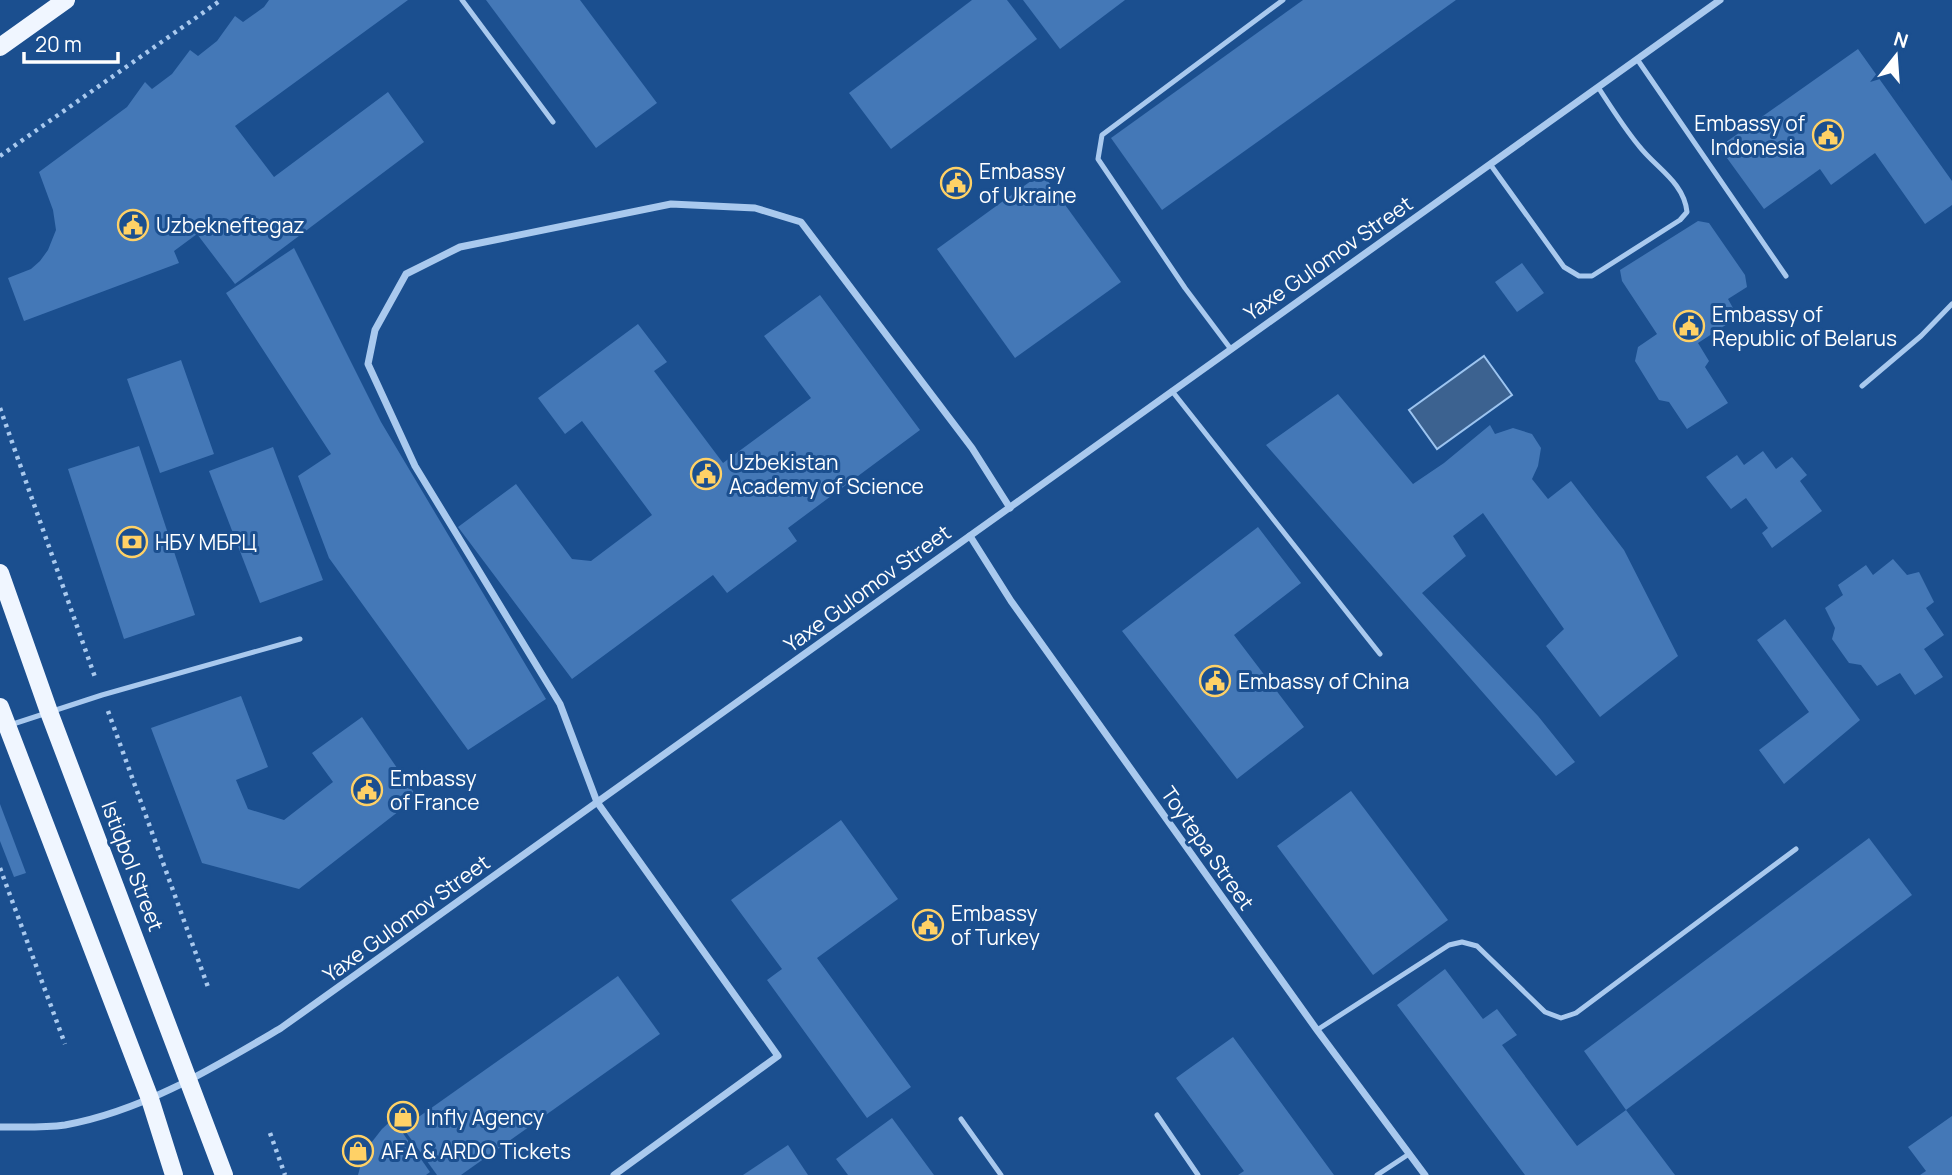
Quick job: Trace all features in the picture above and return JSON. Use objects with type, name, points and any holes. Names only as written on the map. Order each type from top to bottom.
[{"type":"main road","points":[[0,47],[66,0]]},
{"type":"main road","name":"Istiqbol Street","points":[[0,573],[49,712],[224,1175]]},
{"type":"main road","points":[[0,707],[150,1100],[174,1175]]},
{"type":"street","name":"Yaxe Gulomov Street","points":[[0,1127],[62,1125],[150,1100],[281,1028],[1714,2]]},
{"type":"street","points":[[614,1175],[778,1056],[597,803],[559,704],[415,466],[368,364],[375,330],[406,274],[460,247],[671,204],[755,208],[801,222],[972,448],[1010,508]]},
{"type":"street","name":"Toytepa Street","points":[[970,536],[1019,612],[1317,1030],[1425,1175]]},
{"type":"lane","points":[[462,0],[553,122]]},
{"type":"lane","points":[[1230,348],[1185,288],[1098,159],[1098,149],[1102,135],[1283,0]]},
{"type":"lane","points":[[1637,59],[1786,276]]},
{"type":"lane","points":[[1490,164],[1564,267],[1579,276],[1592,276],[1681,220],[1687,212],[1686,198],[1660,165],[1641,149],[1598,87]]},
{"type":"lane","points":[[1862,386],[1922,336],[1952,304]]},
{"type":"lane","points":[[1172,391],[1380,654]]},
{"type":"lane","points":[[7,726],[300,639]]},
{"type":"lane","points":[[1317,1030],[1449,945],[1462,942],[1477,946],[1545,1012],[1561,1018],[1576,1013],[1796,849]]},
{"type":"lane","points":[[1157,1115],[1198,1175]]},
{"type":"lane","points":[[961,1119],[1001,1175]]},
{"type":"lane","points":[[1377,1175],[1409,1154]]},
{"type":"path","points":[[0,156],[221,0]]},
{"type":"path","points":[[0,869],[65,1044]]},
{"type":"path","points":[[270,1133],[285,1175]]},
{"type":"water","points":[[1484,356],[1512,395],[1437,449],[1409,410]]},
{"type":"building","points":[[269,0],[408,0],[235,126],[274,177],[388,92],[424,142],[235,284],[197,234],[174,251],[179,263],[24,321],[8,278],[31,269],[40,261],[56,230],[53,210],[39,172],[127,107],[145,82],[152,89],[172,74],[190,50],[198,56],[217,41],[235,16],[243,22],[264,7]]},
{"type":"building","points":[[486,0],[580,0],[657,103],[596,148]]},
{"type":"building","points":[[972,0],[1007,0],[1037,39],[891,149],[849,93]]},
{"type":"building","points":[[1023,0],[1125,0],[1060,49]]},
{"type":"building","points":[[1303,0],[1456,0],[1162,210],[1111,138]]},
{"type":"building","name":"Embassy of Indonesia","points":[[1858,49],[1952,181],[1952,205],[1925,224],[1875,153],[1831,185],[1820,169],[1764,209],[1719,147]]},
{"type":"building","points":[[1042,173],[1121,282],[1015,358],[937,249]]},
{"type":"building","name":"Embassy of Republic of Belarus","points":[[1698,221],[1709,223],[1745,275],[1747,287],[1728,299],[1738,317],[1698,343],[1709,361],[1705,367],[1728,403],[1687,429],[1669,402],[1659,400],[1635,361],[1638,347],[1657,334],[1622,281],[1620,270]]},
{"type":"building","points":[[294,248],[381,422],[546,699],[468,750],[329,558],[298,476],[331,454],[226,293]]},
{"type":"building","points":[[1522,263],[1544,293],[1517,312],[1495,282]]},
{"type":"building","points":[[820,295],[920,430],[788,528],[797,541],[727,593],[713,575],[572,679],[458,527],[516,484],[572,559],[591,561],[652,515],[582,421],[565,434],[538,398],[638,324],[667,362],[654,371],[723,463],[811,398],[764,336]]},
{"type":"building","points":[[181,360],[214,454],[160,473],[127,379]]},
{"type":"building","points":[[1338,394],[1413,484],[1444,463],[1490,425],[1495,434],[1513,428],[1532,434],[1541,448],[1538,466],[1532,479],[1548,499],[1571,481],[1624,550],[1678,656],[1600,717],[1546,646],[1564,629],[1483,513],[1453,536],[1466,556],[1422,593],[1538,716],[1575,762],[1556,776],[1266,445]]},
{"type":"building","name":"НБУ МБРЦ","points":[[139,446],[195,615],[124,639],[68,469]]},
{"type":"building","points":[[273,447],[323,580],[260,603],[209,471]]},
{"type":"building","points":[[1763,451],[1776,469],[1792,457],[1807,475],[1800,481],[1822,511],[1772,548],[1762,533],[1768,528],[1746,498],[1731,509],[1706,477],[1737,455],[1744,465]]},
{"type":"building","name":"Embassy of China","points":[[1258,527],[1301,583],[1234,635],[1304,727],[1237,779],[1122,631]]},
{"type":"building","points":[[1893,559],[1907,575],[1919,572],[1934,602],[1926,608],[1944,635],[1924,649],[1943,677],[1915,695],[1900,673],[1877,686],[1861,665],[1849,663],[1832,639],[1835,628],[1825,608],[1843,595],[1838,585],[1866,565],[1873,575]]},
{"type":"building","points":[[1785,619],[1860,720],[1784,784],[1759,750],[1809,712],[1757,640]]},
{"type":"building","name":"Embassy of France","points":[[241,696],[268,767],[236,780],[248,809],[284,820],[333,782],[312,753],[362,717],[417,797],[299,889],[202,863],[151,728]]},
{"type":"building","points":[[1351,791],[1448,920],[1373,975],[1277,846]]},
{"type":"building","points":[[0,804],[26,873],[14,877],[0,841]]},
{"type":"building","points":[[841,820],[898,899],[817,958],[911,1087],[867,1118],[767,980],[782,969],[731,900]]},
{"type":"building","points":[[1869,838],[1912,895],[1626,1110],[1584,1051]]},
{"type":"building","points":[[1445,969],[1483,1019],[1497,1009],[1517,1035],[1502,1045],[1577,1146],[1626,1110],[1675,1175],[1525,1175],[1397,1005]]},
{"type":"building","points":[[618,976],[660,1034],[461,1175],[437,1175],[403,1128]]},
{"type":"building","points":[[1233,1037],[1334,1175],[1238,1175],[1244,1171],[1176,1078]]},
{"type":"building","points":[[1952,1116],[1952,1175],[1920,1175],[1926,1171],[1908,1147]]},
{"type":"building","points":[[892,1118],[934,1175],[848,1175],[836,1159]]},
{"type":"building","points":[[393,1119],[430,1172],[426,1175],[358,1175],[364,1152]]},
{"type":"building","points":[[788,1145],[808,1175],[743,1175]]},
{"type":"place","name":"Embassy of Indonesia","points":[[1828,135]]},
{"type":"place","name":"Embassy of Ukraine","points":[[956,183]]},
{"type":"place","name":"Uzbekneftegaz","points":[[133,225]]},
{"type":"place","name":"Embassy of Republic of Belarus","points":[[1689,326]]},
{"type":"place","name":"Uzbekistan Academy of Science","points":[[706,474]]},
{"type":"place","name":"НБУ МБРЦ","points":[[132,542]]},
{"type":"place","name":"Embassy of China","points":[[1215,681]]},
{"type":"place","name":"Embassy of France","points":[[367,790]]},
{"type":"place","name":"Embassy of Turkey","points":[[928,925]]},
{"type":"place","name":"Infly Agency","points":[[403,1117]]},
{"type":"place","name":"AFA & ARDO Tickets","points":[[358,1151]]}]
